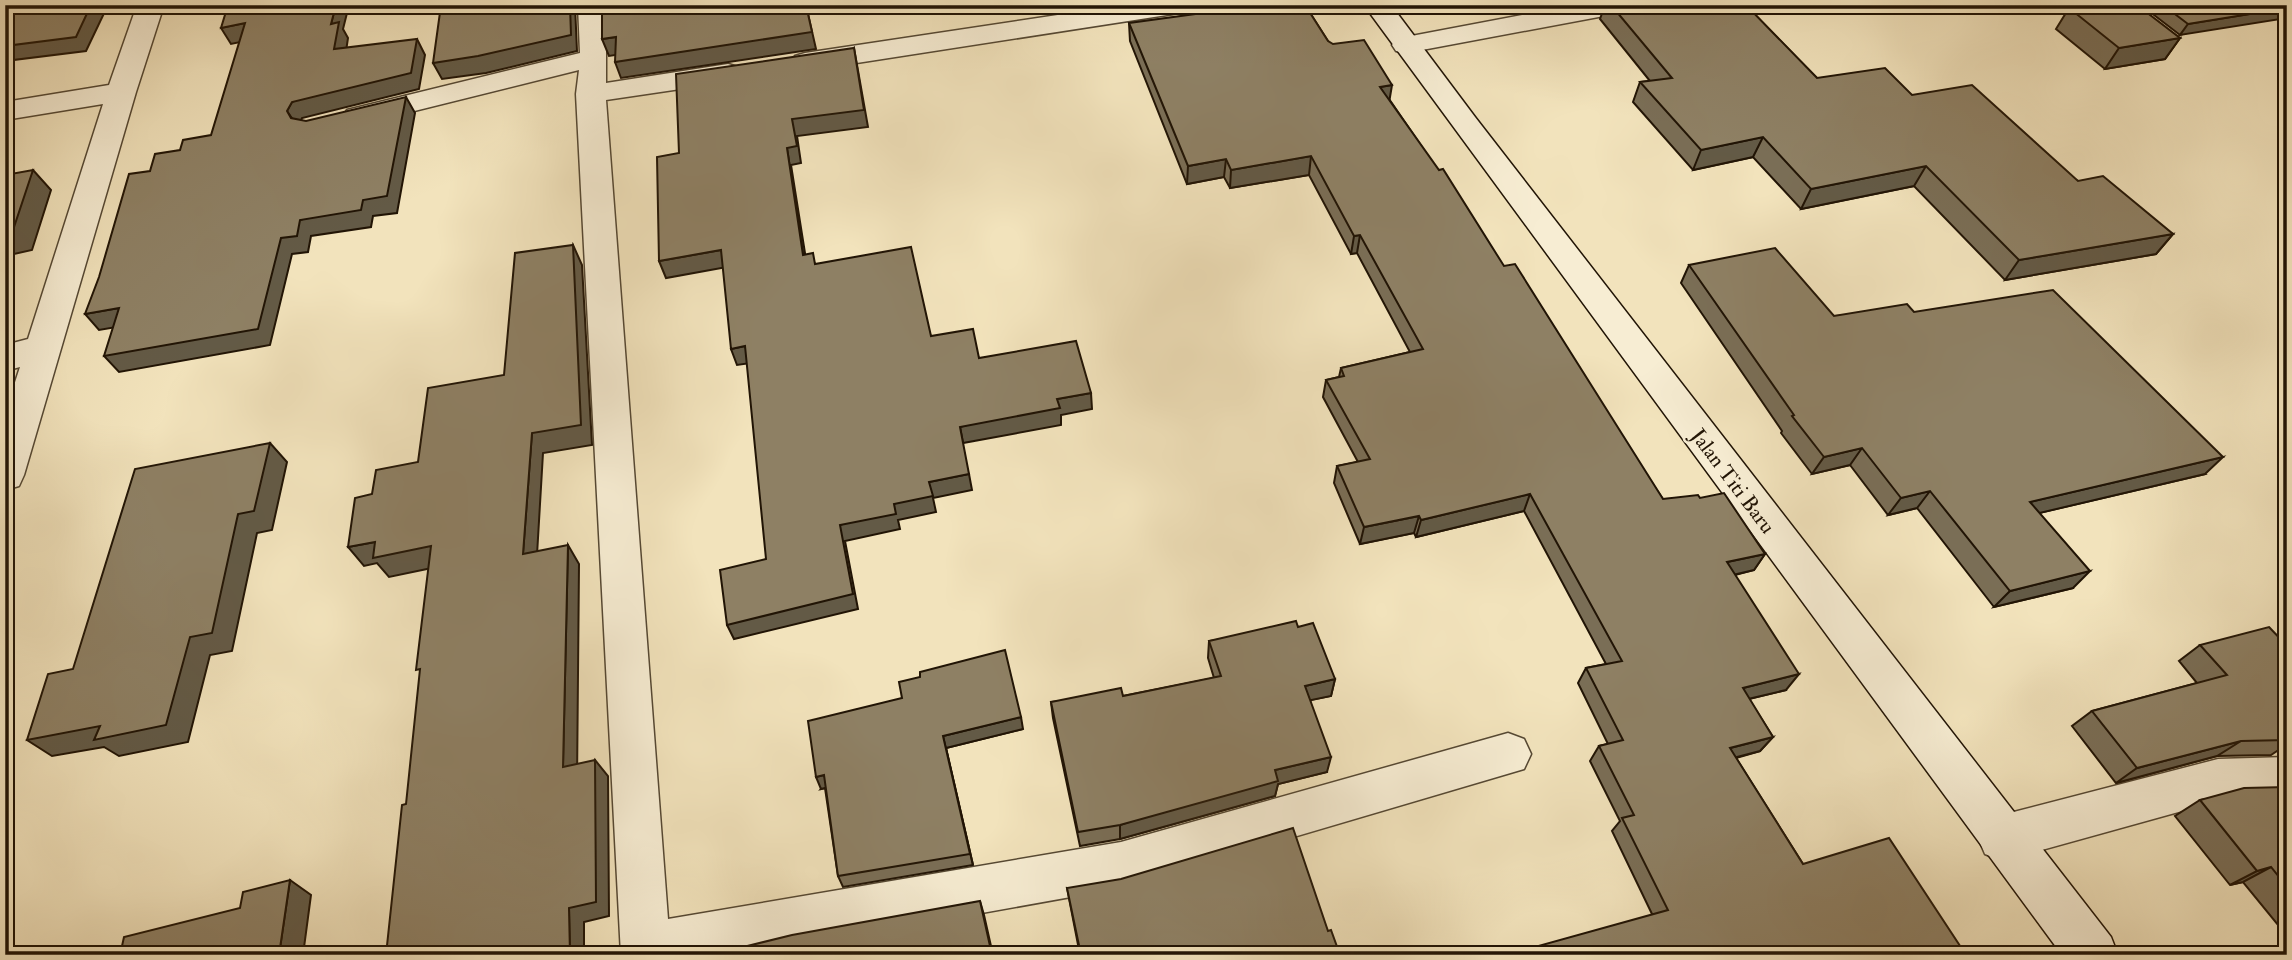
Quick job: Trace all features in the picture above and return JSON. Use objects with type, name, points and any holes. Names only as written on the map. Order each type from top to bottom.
[{"type":"street","points":[[5,475],[121,92],[151,5]]},
{"type":"street","points":[[592,5],[592,76],[646,951],[1121,865],[1508,754]]},
{"type":"street","points":[[328,123],[592,76],[769,67],[1180,5]]},
{"type":"street","name":"Jalan Titi Baru","points":[[1377,5],[2002,838],[2093,955]]},
{"type":"street","points":[[1406,46],[1620,5]]},
{"type":"street","points":[[5,111],[121,92]]},
{"type":"street","points":[[5,358],[42,349]]},
{"type":"street","points":[[2002,838],[2218,780],[2287,778]]},
{"type":"building","points":[[5,5],[91,5],[76,37],[5,46]]},
{"type":"building","points":[[228,5],[336,5],[331,24],[339,22],[334,49],[417,39],[411,73],[292,102],[287,111],[291,118],[306,121],[406,97],[387,196],[363,200],[361,210],[300,220],[297,236],[281,238],[258,329],[104,356],[119,308],[85,314],[99,277],[129,174],[150,171],[155,154],[180,150],[183,140],[211,135],[245,23],[221,28]]},
{"type":"building","points":[[441,5],[570,5],[571,35],[433,63]]},
{"type":"building","points":[[602,5],[806,5],[812,32],[615,62],[616,37],[602,39]]},
{"type":"building","points":[[1214,5],[1305,5],[1328,41],[1333,44],[1364,40],[1392,85],[1380,87],[1439,170],[1443,169],[1504,266],[1515,264],[1663,499],[1698,495],[1700,498],[1724,493],[1765,554],[1727,562],[1799,674],[1743,688],[1773,737],[1730,748],[1803,864],[1889,838],[1966,955],[1506,955],[1668,910],[1622,818],[1634,815],[1599,746],[1623,740],[1586,668],[1622,661],[1530,494],[1421,520],[1419,516],[1364,527],[1337,466],[1370,459],[1326,380],[1344,376],[1341,368],[1423,349],[1360,235],[1354,236],[1311,156],[1231,170],[1226,159],[1188,166],[1129,23],[1218,11]]},
{"type":"building","points":[[1611,5],[1746,5],[1817,78],[1885,68],[1912,95],[1972,85],[2078,181],[2103,176],[2173,234],[2019,260],[1926,166],[1811,189],[1763,137],[1701,150],[1640,82],[1672,78]]},
{"type":"building","points":[[2088,5],[2137,5],[2180,38],[2119,48],[2069,8]]},
{"type":"building","points":[[2163,5],[2287,5],[2287,8],[2188,24]]},
{"type":"building","points":[[854,48],[864,110],[792,119],[797,146],[787,148],[803,255],[813,253],[815,264],[911,247],[931,336],[973,329],[979,358],[1076,341],[1091,393],[1057,399],[1060,408],[960,427],[969,474],[929,482],[933,496],[894,504],[896,514],[840,525],[853,594],[727,625],[720,570],[766,559],[745,346],[731,349],[721,250],[659,261],[657,157],[679,153],[676,74]]},
{"type":"building","points":[[33,170],[13,230],[5,231],[5,175]]},
{"type":"building","points":[[573,245],[581,425],[532,433],[523,554],[568,545],[563,767],[595,760],[596,902],[569,908],[570,955],[386,955],[402,805],[406,804],[420,669],[416,670],[431,546],[373,558],[375,542],[348,547],[355,498],[372,494],[376,470],[418,462],[428,388],[504,375],[515,253]]},
{"type":"building","points":[[1775,248],[1834,316],[1907,304],[1914,312],[2053,290],[2223,457],[2030,502],[2090,571],[2010,591],[1930,491],[1901,498],[1862,448],[1824,457],[1792,416],[1794,415],[1689,265]]},
{"type":"building","points":[[270,443],[254,511],[238,514],[212,633],[190,637],[166,725],[94,740],[100,726],[27,740],[48,674],[73,669],[135,469]]},
{"type":"building","points":[[1296,621],[1298,627],[1313,623],[1335,679],[1305,686],[1331,757],[1275,770],[1278,781],[1120,825],[1078,832],[1051,702],[1121,688],[1123,696],[1221,676],[1209,641]]},
{"type":"building","points":[[2269,627],[2287,646],[2287,740],[2241,741],[2137,768],[2092,711],[2227,675],[2200,645]]},
{"type":"building","points":[[1005,650],[1021,717],[943,736],[970,854],[838,876],[824,775],[816,777],[808,721],[902,698],[899,682],[920,677],[920,672]]},
{"type":"building","points":[[2287,787],[2287,887],[2271,867],[2257,871],[2200,800],[2244,788]]},
{"type":"building","points":[[1293,828],[1328,931],[1331,930],[1340,955],[1081,955],[1067,888],[1121,879]]},
{"type":"building","points":[[290,880],[279,955],[120,955],[124,937],[240,908],[243,892]]},
{"type":"building","points":[[980,901],[992,955],[735,955],[735,949],[792,935]]}]
